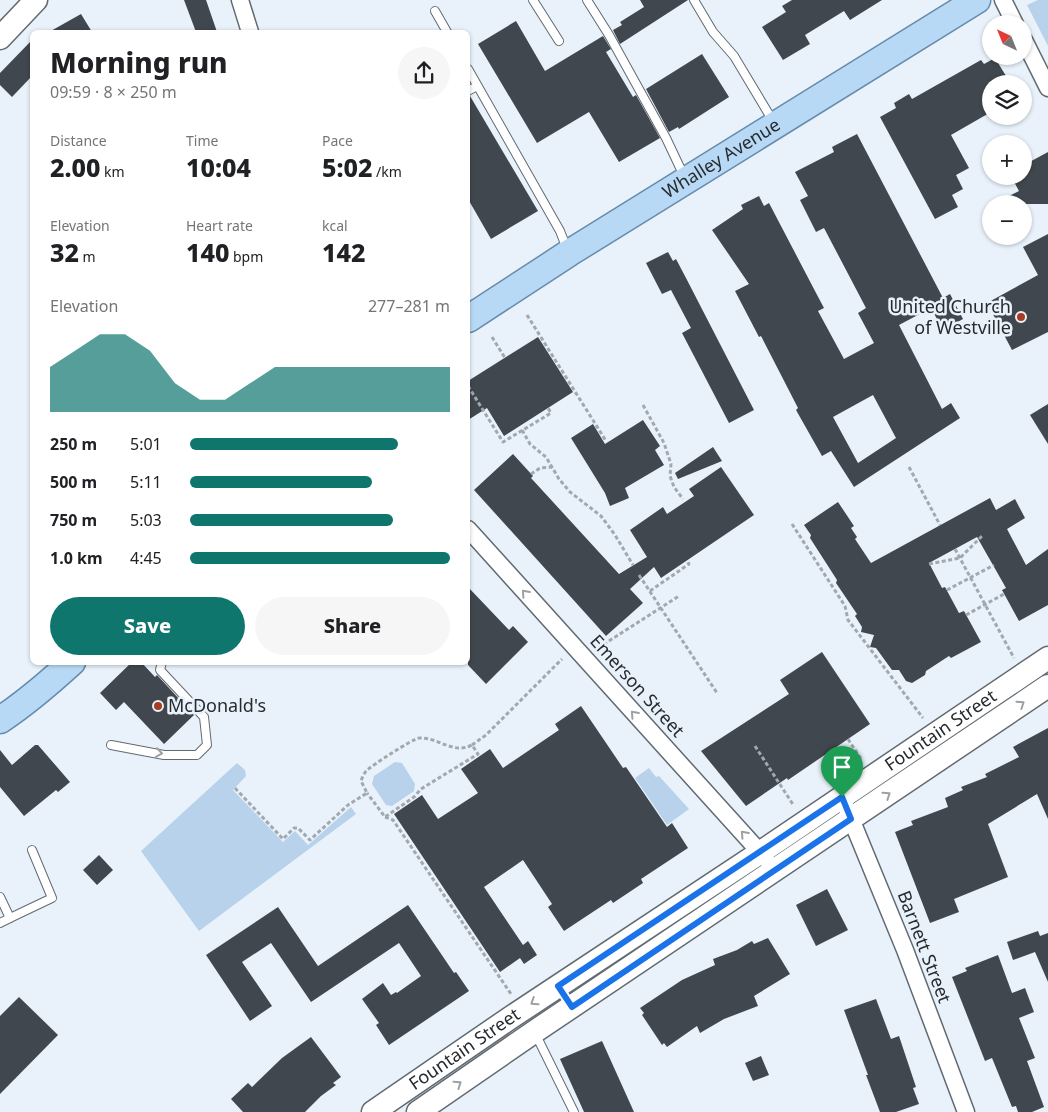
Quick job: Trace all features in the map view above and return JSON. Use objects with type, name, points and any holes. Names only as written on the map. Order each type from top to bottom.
[{"type":"main road","points":[[0,38],[36,0]]},
{"type":"main road","name":"Whalley Avenue","points":[[470,317],[569,253],[977,0]]},
{"type":"main road","name":"Fountain Street","points":[[373,1112],[1048,658]]},
{"type":"main road","points":[[0,720],[41,690],[69,665]]},
{"type":"main road","name":"Fountain Street","points":[[429,1107],[534,1032],[1048,686]]},
{"type":"main road","points":[[558,986],[572,1007]]},
{"type":"street","points":[[240,0],[249,30]]},
{"type":"street","points":[[1003,0],[1010,15]]},
{"type":"street","points":[[1032,56],[1048,88]]},
{"type":"street","name":"Emerson Street","points":[[470,531],[776,870]]},
{"type":"street","name":"Barnett Street","points":[[842,797],[905,950],[966,1112]]},
{"type":"lane","points":[[533,0],[559,42]]},
{"type":"lane","points":[[587,0],[609,35],[666,138],[686,180]]},
{"type":"lane","points":[[694,0],[713,32],[734,56],[775,125]]},
{"type":"lane","points":[[435,11],[446,30]]},
{"type":"lane","points":[[470,72],[560,231],[569,253]]},
{"type":"lane","points":[[470,91],[477,86]]},
{"type":"lane","points":[[111,745],[164,754],[189,755],[197,755],[207,745],[204,717],[160,670],[161,665]]},
{"type":"lane","points":[[0,923],[52,898],[32,850]]},
{"type":"lane","points":[[0,897],[10,918]]},
{"type":"lane","points":[[534,1032],[574,1112]]},
{"type":"path","points":[[527,315],[606,441]]},
{"type":"path","points":[[492,337],[505,358]]},
{"type":"path","points":[[470,389],[503,442],[551,413],[548,408]]},
{"type":"path","points":[[643,405],[664,443],[671,464],[670,476],[683,499]]},
{"type":"path","points":[[522,430],[530,444],[546,457],[559,479],[570,492],[601,516],[616,535],[633,565]]},
{"type":"path","points":[[531,474],[540,468],[552,467]]},
{"type":"path","points":[[909,467],[940,525]]},
{"type":"path","points":[[792,524],[845,606],[848,620],[923,719]]},
{"type":"path","points":[[929,564],[960,558],[982,536]]},
{"type":"path","points":[[955,549],[1015,659]]},
{"type":"path","points":[[650,591],[690,564],[687,560]]},
{"type":"path","points":[[947,590],[994,565]]},
{"type":"path","points":[[639,576],[662,607],[717,693]]},
{"type":"path","points":[[966,615],[1004,594]]},
{"type":"path","points":[[597,649],[679,596]]},
{"type":"path","points":[[512,996],[393,820],[385,817],[367,793],[361,781],[366,770],[414,739],[425,739],[454,748],[465,748],[472,744],[486,735],[562,658]]},
{"type":"path","points":[[848,739],[861,759]]},
{"type":"path","points":[[385,817],[414,797],[421,789],[478,754],[472,744]]},
{"type":"path","points":[[755,746],[794,806]]},
{"type":"path","points":[[235,788],[282,839],[294,828],[298,828],[310,840],[348,805],[367,793]]},
{"type":"shaded area","points":[[1038,0],[1048,0],[1048,46],[1027,5]]},
{"type":"shaded area","points":[[395,762],[402,763],[415,784],[414,791],[392,806],[386,805],[372,784],[374,776]]},
{"type":"shaded area","points":[[237,763],[245,770],[246,776],[233,790],[283,842],[295,831],[308,845],[351,807],[356,814],[199,931],[141,851]]},
{"type":"shaded area","points":[[649,768],[656,777],[659,776],[689,809],[667,825],[635,778]]},
{"type":"building","points":[[184,0],[206,0],[216,30],[195,30]]},
{"type":"building","points":[[640,0],[688,0],[620,44],[613,30],[622,25],[620,22],[644,7]]},
{"type":"building","points":[[792,0],[882,0],[850,20],[844,11],[805,35],[810,44],[783,60],[762,27],[786,12],[782,6]]},
{"type":"building","points":[[81,14],[91,30],[53,30]]},
{"type":"building","points":[[516,21],[545,71],[603,36],[611,49],[606,52],[633,97],[636,95],[660,138],[619,162],[589,112],[537,143],[478,44]]},
{"type":"building","points":[[30,42],[30,78],[12,97],[0,85],[0,73]]},
{"type":"building","points":[[702,54],[729,97],[679,129],[678,127],[669,132],[646,89]]},
{"type":"building","points":[[981,60],[982,65],[999,65],[1005,75],[982,75],[982,117],[951,135],[969,168],[956,175],[963,189],[952,195],[958,207],[935,219],[880,117],[896,108],[894,103],[909,94],[912,99]]},
{"type":"building","points":[[470,96],[538,211],[491,239],[470,202]]},
{"type":"building","points":[[857,134],[943,298],[950,294],[963,319],[943,330],[931,308],[899,325],[942,409],[951,403],[960,418],[854,487],[831,451],[822,456],[796,410],[798,408],[761,336],[759,337],[735,291],[749,284],[712,230],[743,209],[741,205],[759,196],[764,206],[769,203],[824,308],[818,311],[844,359],[874,343],[858,313],[866,308],[824,228],[816,232],[800,200],[808,196],[795,172],[834,152],[832,147]],"holes":[[[873,395],[896,438],[858,463],[833,417]]]},
{"type":"building","points":[[1048,152],[1048,204],[1032,204],[1032,195],[1011,195],[1019,191],[1016,185],[1032,185],[1032,161]]},
{"type":"building","name":"United Church of Westville","points":[[1048,234],[1048,332],[1012,350],[987,303],[1038,275],[1023,247],[1032,245],[1032,242]]},
{"type":"building","points":[[668,252],[673,261],[676,259],[754,410],[729,423],[682,333],[691,328],[671,290],[662,294],[646,263]]},
{"type":"building","points":[[538,337],[573,392],[504,436],[487,408],[470,419],[470,380]]},
{"type":"building","points":[[1048,404],[1048,444],[1030,415]]},
{"type":"building","points":[[643,420],[660,446],[655,450],[664,465],[625,488],[629,498],[610,506],[605,493],[571,438],[593,424],[605,444]]},
{"type":"building","points":[[713,447],[722,461],[678,479],[675,473]]},
{"type":"building","points":[[513,454],[533,476],[531,478],[619,574],[647,557],[630,530],[663,507],[667,514],[694,496],[689,489],[721,467],[754,515],[661,578],[654,567],[630,589],[643,603],[606,636],[474,490]]},
{"type":"building","points":[[990,498],[996,510],[1015,499],[1025,518],[1007,529],[1026,565],[1048,549],[1048,605],[1019,621],[1002,590],[1006,588],[977,537],[929,563],[942,588],[945,587],[959,613],[964,611],[981,642],[951,658],[949,656],[912,683],[906,681],[899,670],[892,670],[876,648],[870,647],[874,635],[861,632],[862,627],[855,616],[857,614],[836,583],[837,580],[810,538],[811,535],[804,525],[838,502],[854,526],[851,528],[857,537],[855,539],[871,563]]},
{"type":"building","points":[[470,589],[509,630],[513,626],[528,642],[486,684],[468,665],[470,665]]},
{"type":"building","points":[[822,652],[870,724],[746,806],[701,751],[789,694],[780,680]]},
{"type":"building","name":"McDonald's","points":[[129,665],[144,665],[155,677],[157,675],[194,715],[164,744],[124,702],[116,710],[100,693]]},
{"type":"building","points":[[581,706],[623,768],[626,767],[667,827],[672,823],[688,848],[641,879],[643,883],[613,903],[611,900],[564,931],[548,907],[552,904],[523,860],[484,887],[523,945],[528,941],[537,955],[524,964],[520,958],[500,972],[394,814],[422,795],[438,819],[478,793],[461,769],[490,749],[503,768],[559,730],[555,724]]},
{"type":"building","points":[[1048,728],[1048,819],[1037,794],[988,824],[1008,877],[954,899],[959,912],[930,923],[895,832],[913,825],[911,821],[948,807],[945,798],[963,790],[961,787],[987,777],[985,774],[1019,757],[1013,747]]},
{"type":"building","points":[[35,745],[38,745],[70,782],[58,792],[56,790],[24,816],[0,787],[0,750],[12,765]]},
{"type":"building","points":[[99,855],[113,870],[97,885],[83,870]]},
{"type":"building","points":[[827,889],[848,930],[816,946],[796,905]]},
{"type":"building","points":[[408,905],[454,973],[456,972],[469,991],[389,1045],[376,1025],[379,1023],[362,999],[383,983],[391,995],[397,993],[421,976],[399,943],[311,1002],[271,943],[242,962],[272,1006],[250,1021],[206,955],[278,907],[318,966]]},
{"type":"building","points":[[1038,931],[1040,936],[1048,933],[1048,982],[1035,952],[1013,960],[1007,942]]},
{"type":"building","points":[[768,938],[790,974],[754,996],[758,1006],[724,1019],[700,1033],[697,1026],[667,1047],[664,1043],[662,1045],[642,1015],[644,1013],[640,1008],[682,980],[715,965],[713,959],[737,950],[752,941],[754,944]]},
{"type":"building","points":[[998,955],[1012,993],[1025,988],[1034,1012],[1019,1018],[1035,1058],[1027,1061],[1044,1107],[1032,1112],[1018,1112],[1016,1106],[1012,1107],[992,1058],[985,1061],[952,977],[967,971],[965,968]]},
{"type":"building","points":[[19,997],[58,1035],[0,1094],[0,1016]]},
{"type":"building","points":[[876,999],[891,1039],[899,1036],[916,1087],[913,1088],[919,1104],[896,1112],[880,1112],[844,1010]]},
{"type":"building","points":[[311,1037],[341,1077],[333,1083],[336,1085],[321,1096],[305,1112],[243,1112],[231,1099],[248,1083],[252,1087],[282,1058]]},
{"type":"building","points":[[602,1041],[634,1112],[584,1112],[560,1059]]},
{"type":"building","points":[[761,1056],[769,1075],[753,1081],[745,1063]]},
{"type":"place","name":"United Church of Westville","points":[[1021,317]]},
{"type":"place","name":"McDonald's","points":[[158,706]]},
{"type":"route","points":[[842,797],[851,819],[572,1007],[558,986],[842,797]]}]
